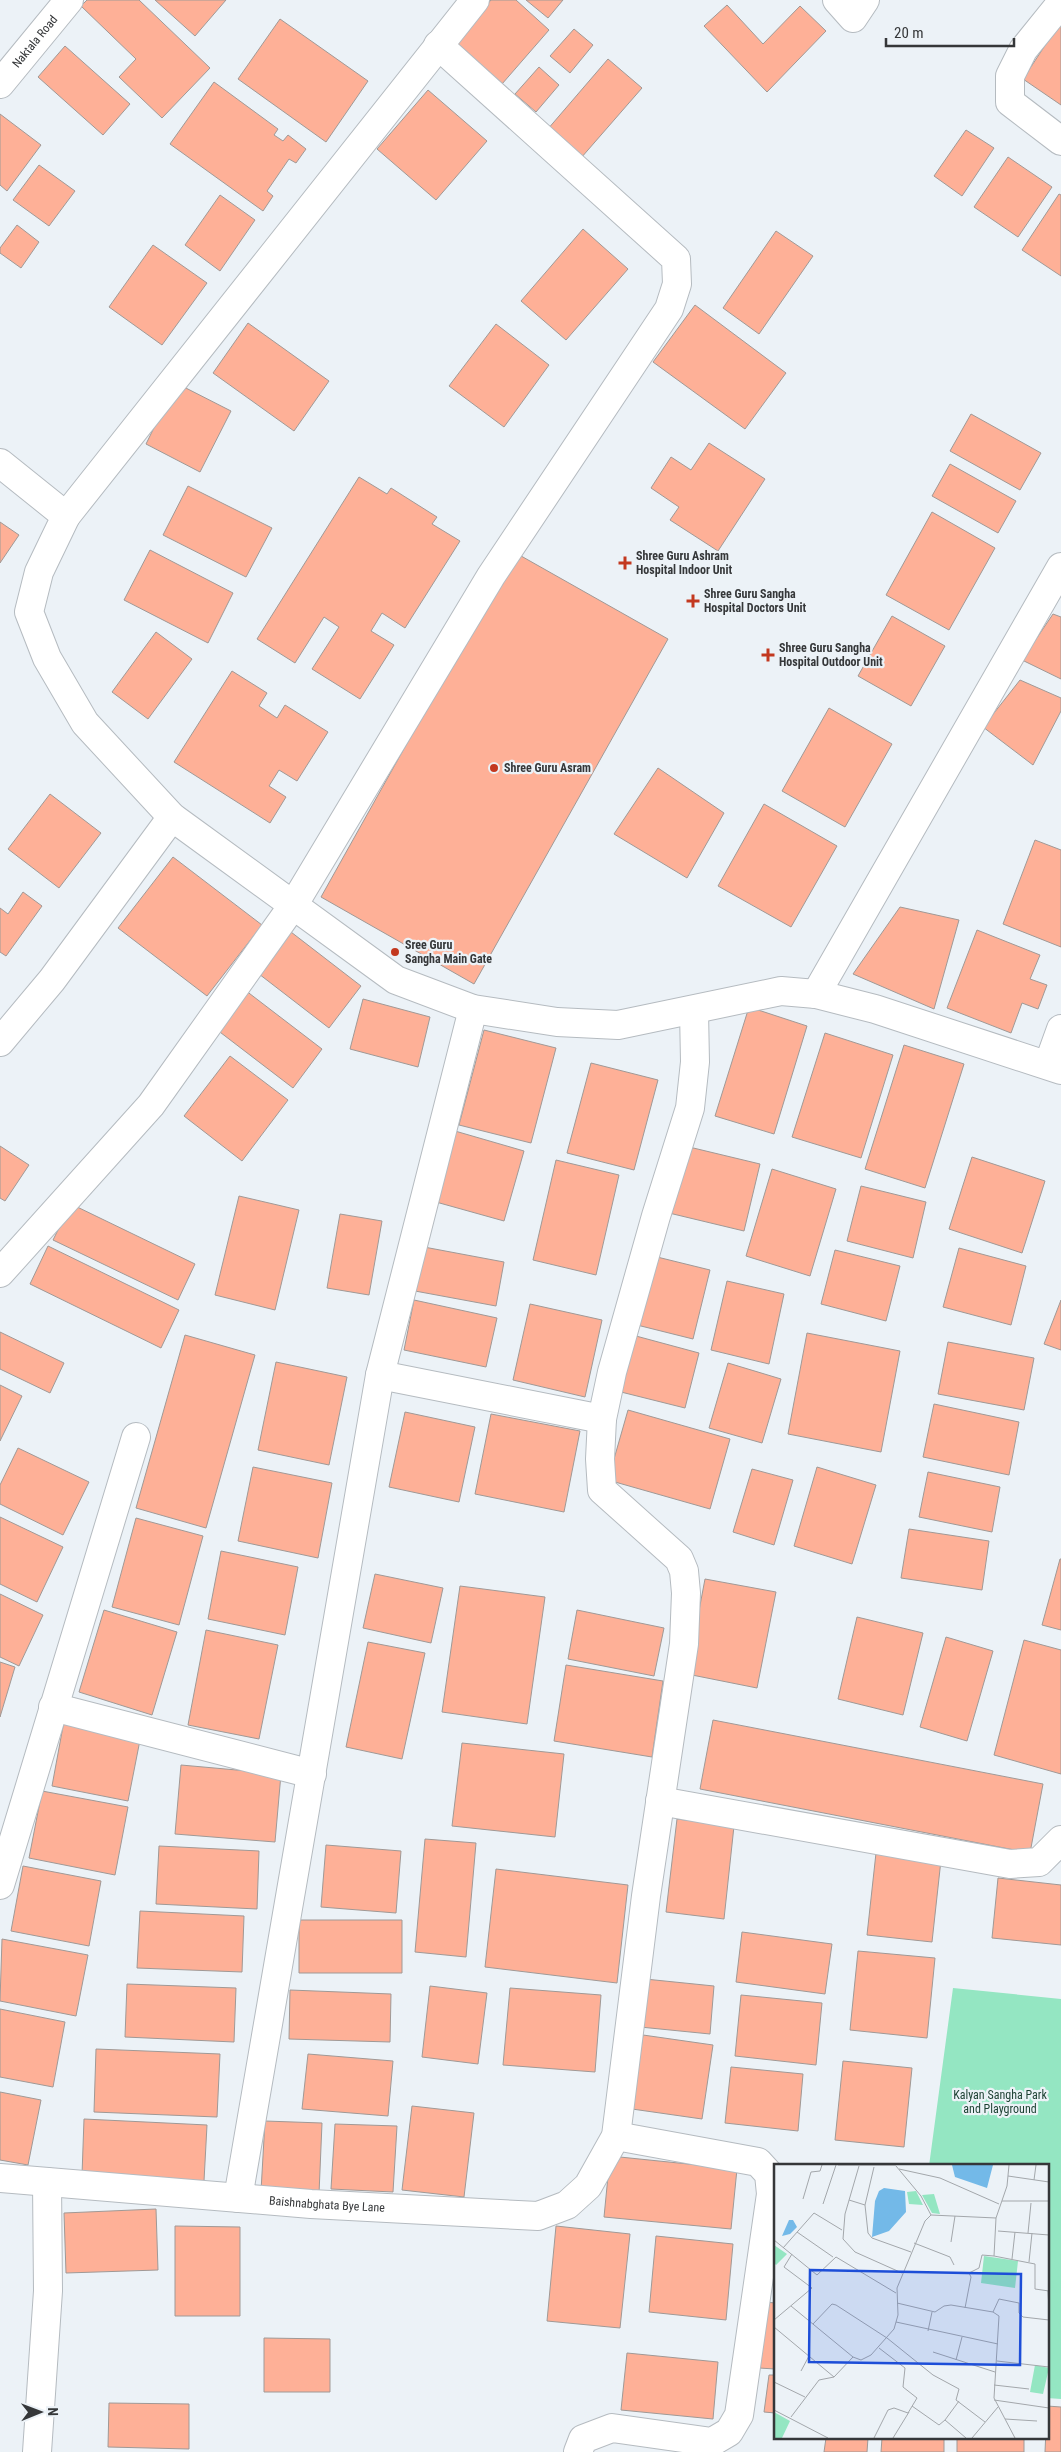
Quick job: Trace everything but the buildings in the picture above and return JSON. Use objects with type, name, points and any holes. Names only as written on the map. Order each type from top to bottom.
[{"type":"street","points":[[475,0],[66,516],[39,572],[29,612],[47,658],[85,723],[172,817],[396,980],[473,1009],[557,1022],[618,1025],[694,1011],[781,991],[816,994],[875,1009],[1054,1067],[1061,1029]]},
{"type":"street","points":[[837,0],[853,18],[865,0]]},
{"type":"street","name":"Naktala Road","points":[[0,84],[63,2]]},
{"type":"street","points":[[1061,3],[1023,50],[1010,76],[1010,102],[1061,141]]},
{"type":"street","points":[[0,1273],[151,1105],[294,904],[492,576],[669,309],[677,284],[676,259],[438,46]]},
{"type":"street","points":[[0,463],[66,516]]},
{"type":"street","points":[[816,994],[1061,567]]},
{"type":"street","points":[[0,1042],[52,980],[172,817]]},
{"type":"street","points":[[238,2198],[380,1375],[473,1009]]},
{"type":"street","points":[[578,2452],[584,2438],[612,2428],[712,2442],[728,2432],[739,2415],[771,2194],[769,2174],[758,2162],[616,2136],[646,1896],[684,1644],[686,1593],[684,1571],[679,1559],[602,1490],[600,1459],[602,1418],[612,1372],[650,1234],[690,1108],[695,1062],[694,1011]]},
{"type":"street","points":[[380,1375],[602,1418]]},
{"type":"street","points":[[0,1884],[136,1436]]},
{"type":"street","points":[[53,1706],[312,1774]]},
{"type":"street","points":[[660,1801],[1010,1864],[1039,1862],[1061,1840]]},
{"type":"street","name":"Baishnabghata Bye Lane","points":[[0,2178],[238,2198],[538,2216],[567,2205],[588,2186],[616,2136]]},
{"type":"street","points":[[37,2452],[48,2291],[47,2182]]},
{"type":"green space","name":"Kalyan Sangha Park and Playground","points":[[953,1988],[1061,1999],[1061,2399],[1048,2398],[1048,2164],[929,2164]]},
{"type":"place","name":"Shree Guru Ashram Hospital Indoor Unit","points":[[625,563]]},
{"type":"place","name":"Shree Guru Sangha Hospital Doctors Unit","points":[[693,601]]},
{"type":"place","name":"Shree Guru Sangha Hospital Outdoor Unit","points":[[768,655]]},
{"type":"place","name":"Shree Guru Asram","points":[[494,768]]},
{"type":"place","name":"Sree Guru Sangha Main Gate","points":[[395,952]]}]
